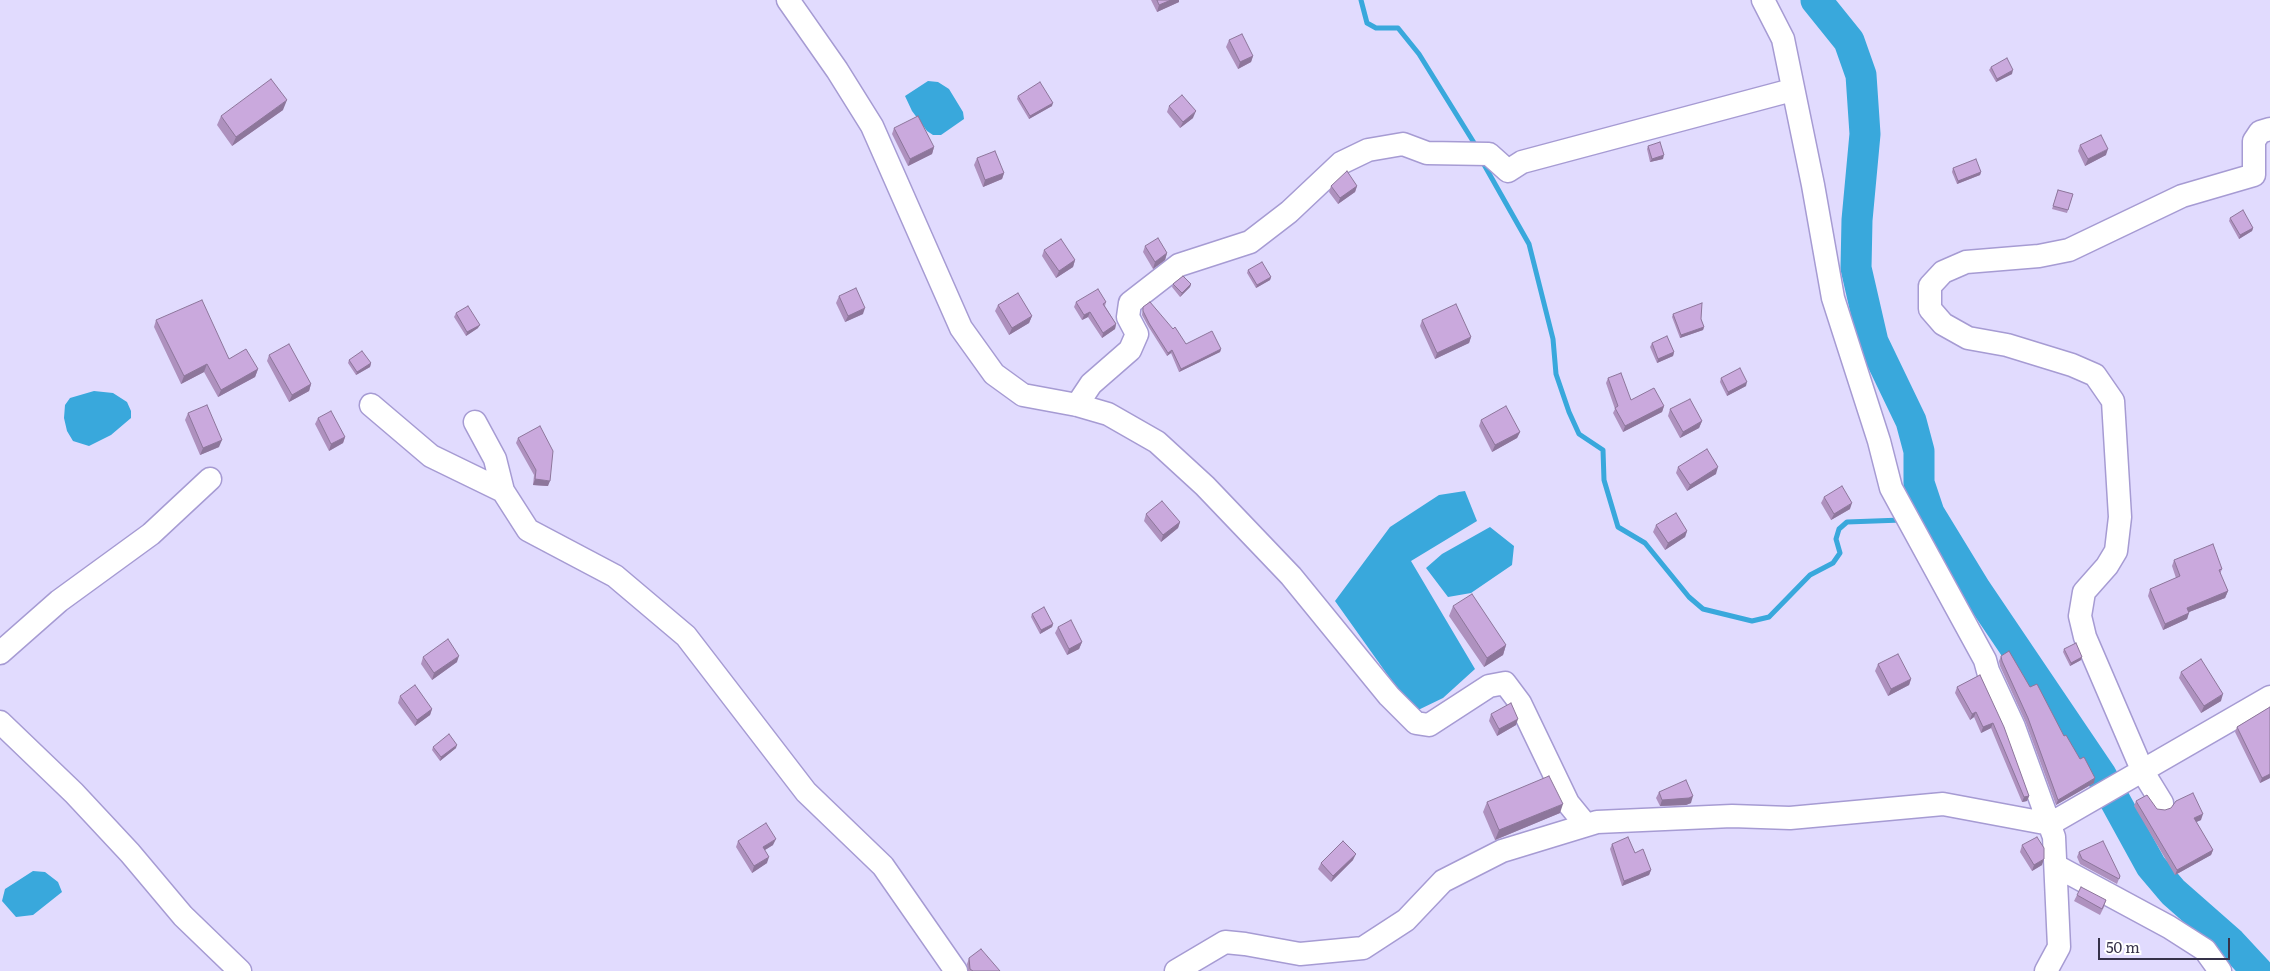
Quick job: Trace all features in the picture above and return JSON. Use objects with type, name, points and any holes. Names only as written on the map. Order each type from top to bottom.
[{"type":"street","points":[[788,0],[837,70],[872,126],[961,328],[994,374],[1023,395],[1077,405],[1108,414],[1157,442],[1205,486],[1291,576],[1389,696],[1416,723],[1428,725],[1489,686],[1506,683],[1520,703],[1568,803],[1586,825]]},
{"type":"street","points":[[1763,0],[1783,39],[1792,90],[1813,184],[1833,298],[1879,441],[1891,488],[1985,660],[1988,671],[2014,727],[2054,837],[2059,947],[2046,971]]},
{"type":"street","points":[[1077,405],[1091,384],[1111,364],[1130,350],[1137,334],[1128,317],[1130,303],[1179,265],[1250,242],[1289,212],[1341,163],[1368,150],[1402,144],[1427,153],[1489,154],[1508,171],[1522,162],[1792,90]]},
{"type":"street","points":[[2162,803],[2143,772],[2085,637],[2080,616],[2084,592],[2107,566],[2116,550],[2120,517],[2112,402],[2095,374],[2008,345],[1968,338],[1943,324],[1930,308],[1930,286],[1943,272],[1966,262],[2039,256],[2069,250],[2182,196],[2254,175],[2254,141],[2260,132],[2270,129]]},
{"type":"street","points":[[371,404],[431,456],[503,491]]},
{"type":"street","points":[[475,422],[495,459],[503,491],[528,530],[615,576],[686,636],[806,792],[883,866],[956,971]]},
{"type":"street","points":[[0,654],[59,601],[151,534],[210,479]]},
{"type":"street","points":[[1176,971],[1225,942],[1300,954],[1363,948],[1406,920],[1444,881],[1502,851],[1598,822],[1732,816],[1790,818],[1943,804],[2050,824],[2092,802],[2270,697]]},
{"type":"street","points":[[0,722],[74,793],[130,853],[183,916],[240,971]]},
{"type":"street","points":[[2056,866],[2169,927],[2205,950],[2220,971]]},
{"type":"water","points":[[928,81],[938,82],[949,89],[963,112],[964,119],[941,135],[933,135],[927,131],[912,111],[905,96]]},
{"type":"water","points":[[94,391],[113,393],[127,402],[131,411],[131,418],[111,435],[89,446],[73,441],[67,431],[64,418],[65,405],[70,398]]},
{"type":"water","points":[[1465,491],[1477,521],[1411,561],[1475,669],[1443,698],[1414,712],[1335,601],[1390,527],[1439,495]]},
{"type":"water","points":[[1490,527],[1514,546],[1512,565],[1471,593],[1448,597],[1426,568],[1442,554]]},
{"type":"water","points":[[33,871],[45,872],[58,882],[62,892],[33,915],[16,917],[2,901],[5,889]]},
{"type":"building","points":[[1157,0],[1171,0],[1159,5]]},
{"type":"building","points":[[1242,34],[1253,56],[1240,62],[1229,40]]},
{"type":"building","points":[[2007,58],[2013,70],[1997,79],[1991,67]]},
{"type":"building","points":[[271,79],[287,100],[236,137],[221,116]]},
{"type":"building","points":[[1040,82],[1053,103],[1030,116],[1018,96]]},
{"type":"building","points":[[1182,95],[1196,111],[1183,122],[1169,106]]},
{"type":"building","points":[[918,116],[934,147],[910,159],[894,128]]},
{"type":"building","points":[[2101,135],[2108,149],[2088,159],[2080,145]]},
{"type":"building","points":[[1660,142],[1664,155],[1652,159],[1648,146]]},
{"type":"building","points":[[995,151],[1004,173],[985,180],[977,158]]},
{"type":"building","points":[[1976,159],[1981,172],[1958,181],[1953,168]]},
{"type":"building","points":[[1347,171],[1357,186],[1340,198],[1331,186]]},
{"type":"building","points":[[2058,190],[2073,194],[2068,210],[2053,206]]},
{"type":"building","points":[[2243,210],[2253,228],[2240,235],[2230,218]]},
{"type":"building","points":[[1158,238],[1167,253],[1155,262],[1145,246]]},
{"type":"building","points":[[1061,239],[1075,260],[1059,271],[1044,250]]},
{"type":"building","points":[[1262,262],[1271,277],[1257,285],[1248,270]]},
{"type":"building","points":[[1183,276],[1191,284],[1182,293],[1173,284]]},
{"type":"building","points":[[856,288],[865,308],[848,316],[839,296]]},
{"type":"building","points":[[1098,289],[1106,302],[1103,304],[1116,324],[1103,333],[1090,312],[1084,315],[1076,302]]},
{"type":"building","points":[[1018,293],[1032,316],[1012,328],[998,305]]},
{"type":"building","points":[[202,300],[229,359],[246,349],[258,369],[221,390],[207,364],[184,376],[156,320]]},
{"type":"building","points":[[1150,302],[1173,329],[1175,327],[1186,344],[1212,331],[1221,349],[1181,369],[1172,350],[1168,353],[1143,311],[1143,307]]},
{"type":"building","points":[[1702,303],[1701,319],[1704,327],[1681,335],[1673,314]]},
{"type":"building","points":[[1456,304],[1471,337],[1437,353],[1422,320]]},
{"type":"building","points":[[468,306],[480,325],[467,332],[456,313]]},
{"type":"building","points":[[1667,336],[1674,352],[1658,359],[1652,343]]},
{"type":"building","points":[[289,344],[311,384],[292,395],[269,355]]},
{"type":"building","points":[[362,351],[371,363],[357,372],[349,360]]},
{"type":"building","points":[[1740,368],[1747,382],[1728,392],[1721,378]]},
{"type":"building","points":[[1621,373],[1631,400],[1654,388],[1664,406],[1625,426],[1615,408],[1618,406],[1608,378]]},
{"type":"building","points":[[1690,399],[1702,421],[1683,432],[1670,409]]},
{"type":"building","points":[[207,405],[222,440],[203,448],[188,413]]},
{"type":"building","points":[[1506,406],[1520,432],[1495,445],[1481,420]]},
{"type":"building","points":[[331,411],[345,437],[331,444],[318,418]]},
{"type":"building","points":[[540,426],[553,451],[550,481],[535,479],[536,470],[518,438]]},
{"type":"building","points":[[1707,449],[1718,467],[1690,485],[1678,467]]},
{"type":"building","points":[[1842,486],[1852,503],[1834,514],[1824,497]]},
{"type":"building","points":[[1162,501],[1180,522],[1163,535],[1146,514]]},
{"type":"building","points":[[1676,513],[1687,531],[1668,543],[1656,525]]},
{"type":"building","points":[[2213,544],[2222,569],[2219,570],[2228,591],[2187,608],[2189,613],[2165,624],[2150,589],[2180,576],[2174,560]]},
{"type":"building","points":[[1472,594],[1506,645],[1487,658],[1453,606]]},
{"type":"building","points":[[1044,607],[1053,624],[1041,630],[1032,614]]},
{"type":"building","points":[[1071,620],[1082,642],[1069,649],[1058,627]]},
{"type":"building","points":[[448,639],[459,656],[434,673],[423,657]]},
{"type":"building","points":[[2076,643],[2082,657],[2071,663],[2064,649]]},
{"type":"building","points":[[2009,651],[2030,687],[2037,684],[2064,736],[2066,735],[2080,759],[2084,757],[2095,778],[2058,800],[2028,718],[2002,661],[2001,656]]},
{"type":"building","points":[[1898,654],[1911,679],[1891,689],[1878,664]]},
{"type":"building","points":[[2201,659],[2223,694],[2204,706],[2181,672]]},
{"type":"building","points":[[1980,675],[2004,727],[2029,796],[2024,797],[1993,723],[1983,727],[1976,712],[1972,714],[1957,687]]},
{"type":"building","points":[[415,685],[432,709],[417,720],[400,696]]},
{"type":"building","points":[[1511,703],[1518,719],[1499,729],[1491,714]]},
{"type":"building","points":[[2270,707],[2270,774],[2262,778],[2237,727]]},
{"type":"building","points":[[449,734],[457,745],[441,757],[433,747]]},
{"type":"building","points":[[1549,776],[1563,804],[1499,830],[1487,802]]},
{"type":"building","points":[[1686,780],[1693,796],[1662,800],[1659,792]]},
{"type":"building","points":[[2193,793],[2203,814],[2194,818],[2213,850],[2177,870],[2136,801],[2147,795],[2157,809],[2165,810],[2171,808],[2176,801]]},
{"type":"building","points":[[766,823],[776,839],[763,847],[769,857],[754,866],[738,841]]},
{"type":"building","points":[[1628,837],[1635,853],[1643,849],[1651,870],[1624,881],[1612,844]]},
{"type":"building","points":[[2037,837],[2044,848],[2044,859],[2034,865],[2022,845]]},
{"type":"building","points":[[1343,841],[1356,854],[1333,876],[1321,863]]},
{"type":"building","points":[[2103,841],[2120,876],[2119,879],[2082,859],[2079,852]]},
{"type":"building","points":[[2081,887],[2106,900],[2102,909],[2077,895]]},
{"type":"building","points":[[981,949],[1000,971],[973,971],[970,969],[969,958]]},
{"type":"waterway","points":[[1361,0],[1367,23],[1376,28],[1398,28],[1419,54],[1476,146]]},
{"type":"waterway","points":[[1816,0],[1849,41],[1861,75],[1865,134],[1857,220],[1856,268],[1873,342],[1911,421],[1919,451],[1919,483],[1929,513],[1976,590],[2101,775],[2151,866],[2173,892],[2231,943],[2257,971]]},
{"type":"waterway","points":[[1482,161],[1529,244],[1553,339],[1556,374],[1579,434],[1603,450],[1604,480],[1618,527],[1645,543],[1689,597],[1703,609],[1752,621],[1769,617],[1810,575],[1833,563],[1840,553],[1836,539],[1839,529],[1847,522],[1902,520]]},
{"type":"waterway","points":[[1912,518],[1929,513]]}]
